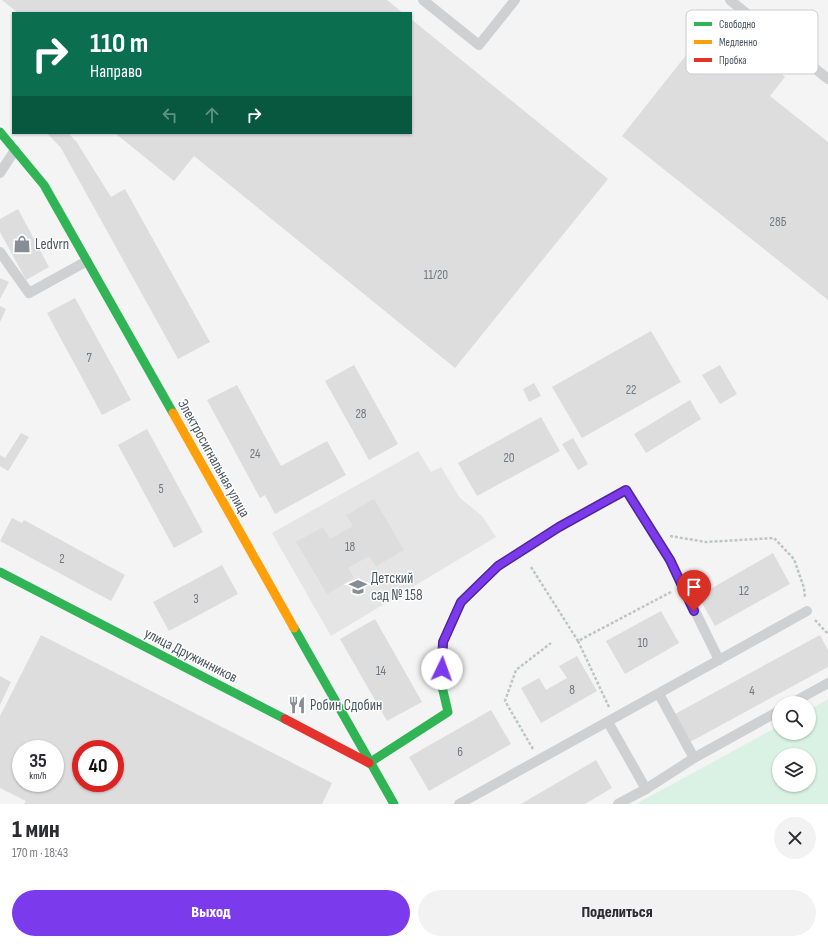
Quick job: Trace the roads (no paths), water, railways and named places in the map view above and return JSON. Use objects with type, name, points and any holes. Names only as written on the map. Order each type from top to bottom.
[{"type":"street","name":"Электросигнальная улица","points":[[0,132],[44,186],[369,763],[394,804]]},
{"type":"street","points":[[369,763],[448,712],[441,682],[443,642],[461,602],[498,566],[559,527],[626,490]]},
{"type":"street","name":"улица Дружинников","points":[[0,572],[369,763]]},
{"type":"lane","points":[[423,0],[479,45],[515,0]]},
{"type":"lane","points":[[730,0],[742,10]]},
{"type":"lane","points":[[818,71],[828,79]]},
{"type":"lane","points":[[0,173],[15,150]]},
{"type":"lane","points":[[0,252],[29,293],[87,261]]},
{"type":"lane","points":[[626,490],[670,560],[719,660]]},
{"type":"lane","points":[[459,804],[807,611]]},
{"type":"lane","points":[[805,696],[828,683]]},
{"type":"lane","points":[[659,694],[694,758]]},
{"type":"lane","points":[[618,804],[694,758],[772,714]]},
{"type":"lane","points":[[611,720],[646,788]]},
{"type":"place","name":"Ledvrn","points":[[22,244]]},
{"type":"place","name":"Детский сад № 158","points":[[358,587]]},
{"type":"place","name":"Робин Сдобин","points":[[297,705]]}]
